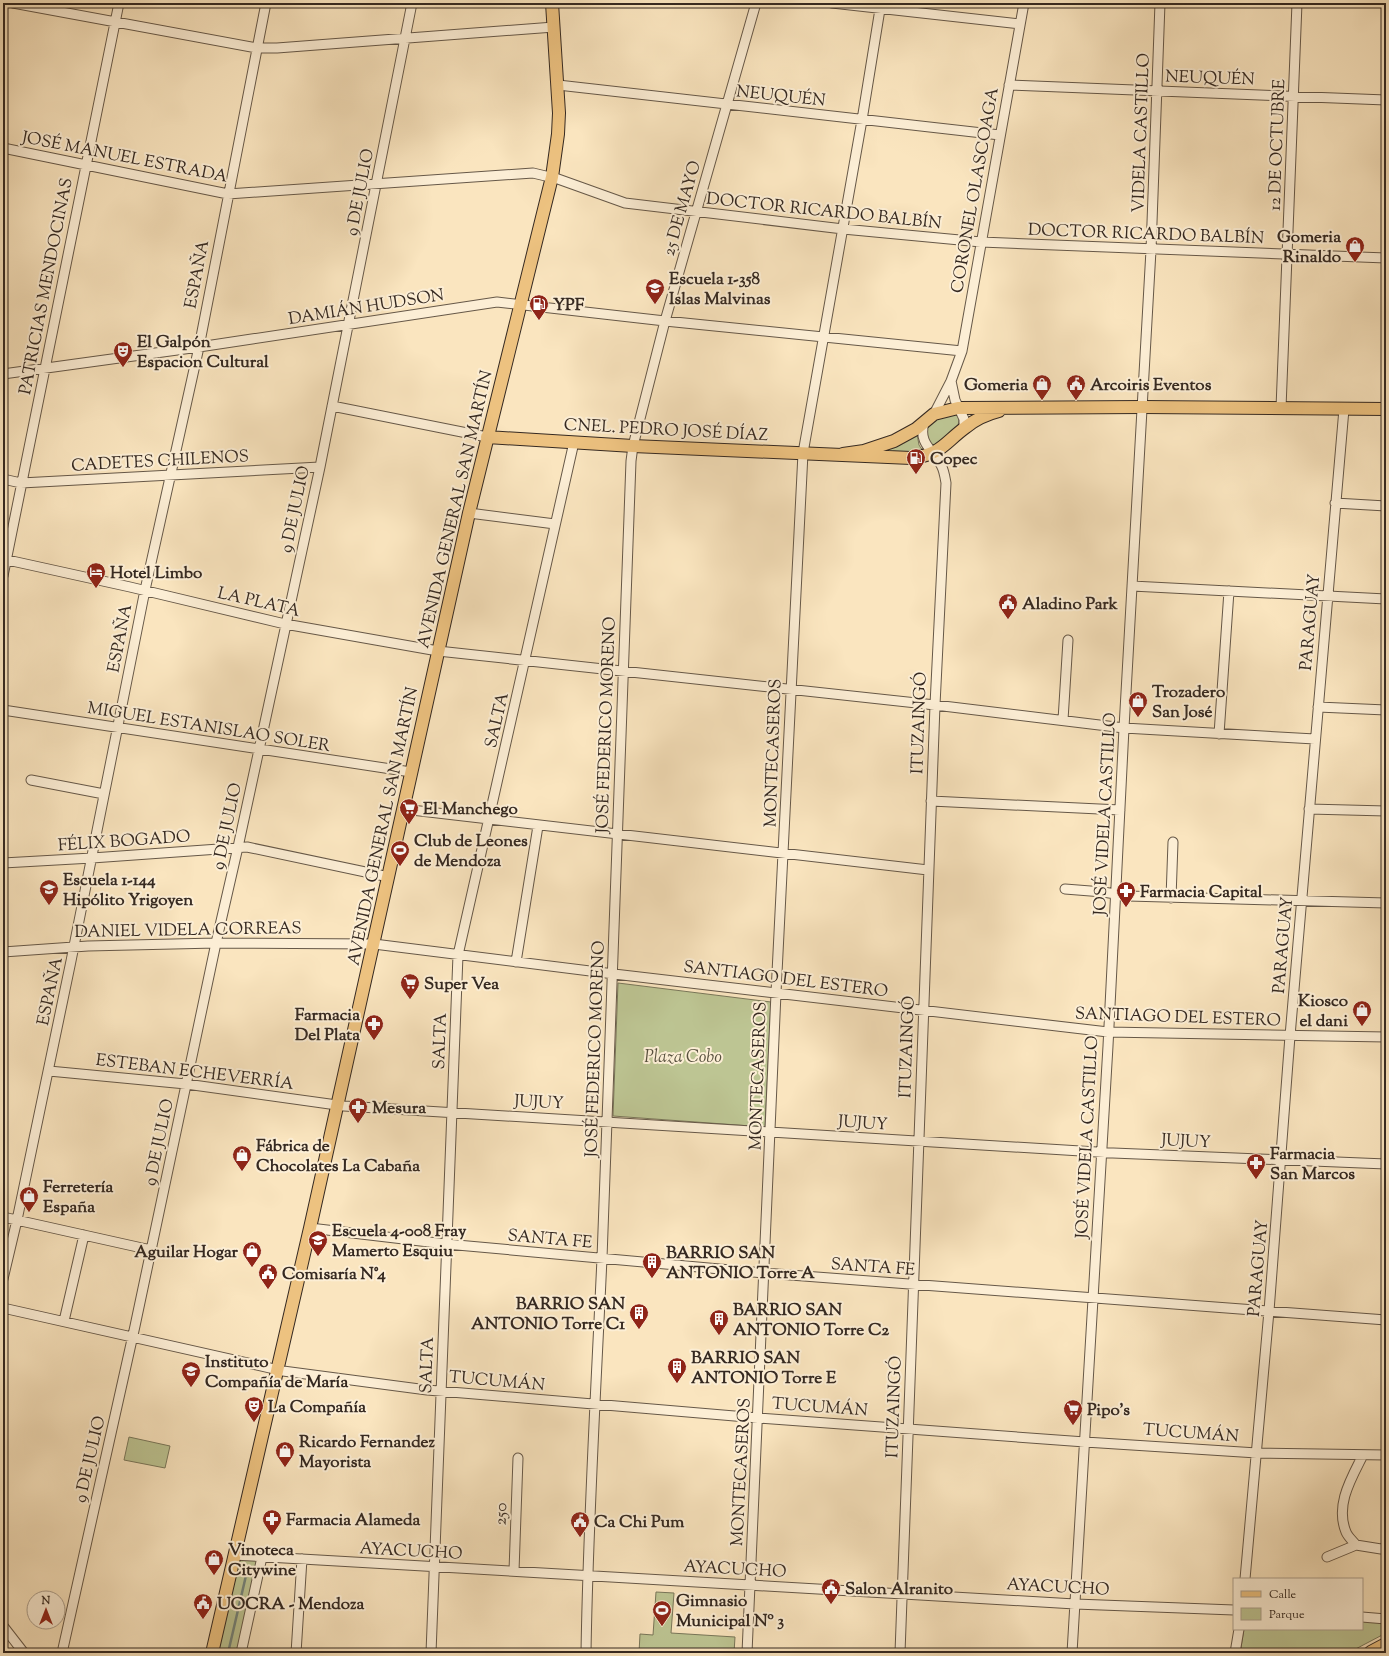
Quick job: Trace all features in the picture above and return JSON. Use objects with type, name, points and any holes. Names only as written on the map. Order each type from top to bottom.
[{"type":"highway","points":[[1371,1653],[1386,1645]]},
{"type":"main road","name":"AVENIDA GENERAL SAN MARTÍN","points":[[212,1653],[338,1105],[469,513],[552,177],[558,134],[558,85],[552,3]]},
{"type":"main road","name":"CNEL. PEDRO JOSÉ DÍAZ","points":[[843,454],[864,451],[894,441],[924,423],[934,414],[955,410],[1143,407],[1386,409]]},
{"type":"main road","name":"CNEL. PEDRO JOSÉ DÍAZ","points":[[487,436],[633,446],[911,458],[922,457],[982,417],[1010,408]]},
{"type":"street","points":[[13,3],[257,48],[277,48],[554,27]]},
{"type":"street","name":"PATRICIAS MENDOCINAS","points":[[3,576],[5,560],[119,3]]},
{"type":"street","name":"ESPAÑA","points":[[3,1280],[49,1071],[145,590],[199,347],[266,3]]},
{"type":"street","name":"9 DE JULIO","points":[[62,1653],[151,1250],[320,467],[412,3]]},
{"type":"street","name":"25 DE MAYO","points":[[633,446],[665,321],[756,3]]},
{"type":"street","points":[[832,3],[881,6],[1020,24]]},
{"type":"street","name":"CORONEL OLASCOAGA","points":[[934,414],[952,381],[962,351],[1024,3]]},
{"type":"street","name":"VIDELA CASTILLO","points":[[1143,407],[1151,250],[1160,3]]},
{"type":"street","name":"12 DE OCTUBRE","points":[[1281,408],[1297,3]]},
{"type":"street","name":"MONTECASEROS","points":[[747,1653],[776,993],[784,854],[790,690],[803,453],[881,6]]},
{"type":"street","name":"NEUQUÉN","points":[[558,85],[1000,135]]},
{"type":"street","name":"NEUQUÉN","points":[[1009,85],[1386,100]]},
{"type":"street","name":"JOSÉ MANUEL ESTRADA","points":[[3,148],[228,194],[526,173],[552,177]]},
{"type":"street","name":"DOCTOR RICARDO BALBÍN","points":[[552,177],[625,203],[843,229],[981,242],[1151,250],[1386,258]]},
{"type":"street","name":"DAMIÁN HUDSON","points":[[3,374],[199,347],[497,302],[665,321],[962,351]]},
{"type":"street","points":[[952,381],[955,410],[964,419],[964,428]]},
{"type":"street","points":[[332,406],[487,436]]},
{"type":"street","name":"JOSÉ VIDELA CASTILLO","points":[[1072,1653],[1143,407]]},
{"type":"street","name":"PARAGUAY","points":[[1245,1578],[1269,1311],[1290,1036],[1344,409]]},
{"type":"street","name":"ITUZAINGÓ","points":[[900,1653],[928,870],[946,483],[942,466],[934,450],[923,439],[922,431],[924,423]]},
{"type":"street","name":"SALTA","points":[[431,1653],[458,955],[526,661],[574,442]]},
{"type":"street","name":"JOSÉ FEDERICO MORENO","points":[[586,1653],[587,1576],[594,1404],[602,1258],[614,974],[622,671],[633,446]]},
{"type":"street","name":"CADETES CHILENOS","points":[[3,479],[21,483],[320,467]]},
{"type":"street","points":[[1335,504],[1386,506]]},
{"type":"street","points":[[469,513],[555,524]]},
{"type":"street","name":"LA PLATA","points":[[5,560],[145,590],[285,624],[438,651],[935,705],[1124,728],[1315,739]]},
{"type":"street","points":[[1132,586],[1386,599]]},
{"type":"street","points":[[1219,734],[1229,591]]},
{"type":"street","points":[[1063,720],[1068,640]]},
{"type":"street","points":[[1318,707],[1386,710]]},
{"type":"street","name":"MIGUEL ESTANISLAO SOLER","points":[[3,710],[411,772]]},
{"type":"street","points":[[31,780],[104,794]]},
{"type":"street","points":[[931,801],[1120,810]]},
{"type":"street","points":[[403,809],[538,826],[928,870]]},
{"type":"street","points":[[1309,809],[1386,811]]},
{"type":"street","points":[[516,962],[538,826]]},
{"type":"street","points":[[1171,898],[1173,842]]},
{"type":"street","name":"FÉLIX BOGADO","points":[[3,863],[247,848],[389,876]]},
{"type":"street","points":[[1065,889],[1171,898],[1386,903]]},
{"type":"street","name":"DANIEL VIDELA CORREAS","points":[[3,952],[74,947],[216,944],[374,944]]},
{"type":"street","name":"SANTIAGO DEL ESTERO","points":[[374,944],[614,974],[1108,1032],[1386,1037]]},
{"type":"street","name":"ESTEBAN ECHEVERRÍA","points":[[49,1071],[186,1084],[338,1105]]},
{"type":"street","name":"JUJUY","points":[[338,1105],[1101,1152],[1281,1161],[1386,1164]]},
{"type":"street","points":[[3,1216],[151,1250]]},
{"type":"street","name":"SANTA FE","points":[[310,1228],[446,1244],[764,1274],[1386,1320]]},
{"type":"street","points":[[64,1321],[84,1235]]},
{"type":"street","name":"TUCUMÁN","points":[[3,1308],[277,1370],[441,1391],[758,1418],[1085,1442],[1257,1452],[1386,1455]]},
{"type":"street","points":[[1356,1545],[1346,1533],[1342,1504],[1346,1488],[1363,1455]]},
{"type":"street","name":"250","points":[[514,1572],[518,1458]]},
{"type":"street","points":[[1327,1557],[1356,1545],[1386,1548]]},
{"type":"street","name":"AYACUCHO","points":[[234,1555],[1075,1604],[1233,1610]]},
{"type":"street","points":[[241,1653],[262,1557]]},
{"type":"street","points":[[296,1653],[302,1559]]},
{"type":"street","points":[[1363,1617],[1386,1618]]},
{"type":"street","points":[[3,1626],[24,1653]]},
{"type":"street","points":[[1235,1653],[1239,1630]]},
{"type":"green space","points":[[955,414],[959,418],[958,427],[936,445],[931,444],[926,437],[926,429],[936,417]]},
{"type":"green space","points":[[917,434],[919,445],[923,451],[914,454],[879,451]]},
{"type":"green space","name":"Plaza Cobo","points":[[618,983],[771,1002],[765,1127],[613,1116]]},
{"type":"green space","points":[[129,1437],[170,1446],[165,1468],[124,1460]]},
{"type":"green space","points":[[234,1555],[262,1557],[241,1653],[212,1653]]},
{"type":"green space","name":"Gimnasio Municipal Nº 3","points":[[656,1592],[674,1593],[671,1633],[735,1637],[734,1653],[639,1653],[640,1634],[653,1635]]},
{"type":"green space","points":[[1363,1621],[1386,1622],[1386,1633],[1348,1653],[1240,1653],[1244,1630],[1363,1630]]},
{"type":"waterway","points":[[228,1653],[248,1567]]},
{"type":"place","name":"Gomeria Rinaldo","points":[[1355,263]]},
{"type":"place","name":"Escuela 1-358 Islas Malvinas","points":[[655,305]]},
{"type":"place","name":"YPF","points":[[539,321]]},
{"type":"place","name":"El Galpón Espacion Cultural","points":[[123,368]]},
{"type":"place","name":"Gomeria","points":[[1042,401]]},
{"type":"place","name":"Arcoiris Eventos","points":[[1076,401]]},
{"type":"place","name":"Copec","points":[[916,475]]},
{"type":"place","name":"Hotel Limbo","points":[[96,589]]},
{"type":"place","name":"Aladino Park","points":[[1008,620]]},
{"type":"place","name":"Trozadero San José","points":[[1138,718]]},
{"type":"place","name":"El Manchego","points":[[409,825]]},
{"type":"place","name":"Club de Leones de Mendoza","points":[[400,867]]},
{"type":"place","name":"Escuela 1-144 Hipólito Yrigoyen","points":[[49,906]]},
{"type":"place","name":"Farmacia Capital","points":[[1126,908]]},
{"type":"place","name":"Super Vea","points":[[410,1000]]},
{"type":"place","name":"Kiosco el dani","points":[[1362,1027]]},
{"type":"place","name":"Farmacia Del Plata","points":[[374,1041]]},
{"type":"place","name":"Mesura","points":[[358,1124]]},
{"type":"place","name":"Fábrica de Chocolates La Cabaña","points":[[242,1172]]},
{"type":"place","name":"Farmacia San Marcos","points":[[1256,1180]]},
{"type":"place","name":"Ferretería España","points":[[29,1213]]},
{"type":"place","name":"Escuela 4-008 Fray Mamerto Esquiu","points":[[318,1257]]},
{"type":"place","name":"Aguilar Hogar","points":[[252,1268]]},
{"type":"place","name":"BARRIO SAN ANTONIO Torre A","points":[[652,1279]]},
{"type":"place","name":"Comisaría N°4","points":[[268,1290]]},
{"type":"place","name":"BARRIO SAN ANTONIO Torre C1","points":[[639,1330]]},
{"type":"place","name":"BARRIO SAN ANTONIO Torre C2","points":[[719,1336]]},
{"type":"place","name":"BARRIO SAN ANTONIO Torre E","points":[[677,1384]]},
{"type":"place","name":"Instituto Compañía de María","points":[[191,1388]]},
{"type":"place","name":"La Compañía","points":[[254,1423]]},
{"type":"place","name":"Pipo's","points":[[1073,1426]]},
{"type":"place","name":"Ricardo Fernandez Mayorista","points":[[285,1468]]},
{"type":"place","name":"Farmacia Alameda","points":[[272,1536]]},
{"type":"place","name":"Ca Chi Pum","points":[[580,1538]]},
{"type":"place","name":"Vinoteca Citywine","points":[[214,1576]]},
{"type":"place","name":"Salon Alranito","points":[[831,1605]]},
{"type":"place","name":"UOCRA - Mendoza","points":[[203,1620]]},
{"type":"place","name":"Gimnasio Municipal Nº 3","points":[[662,1627]]}]
